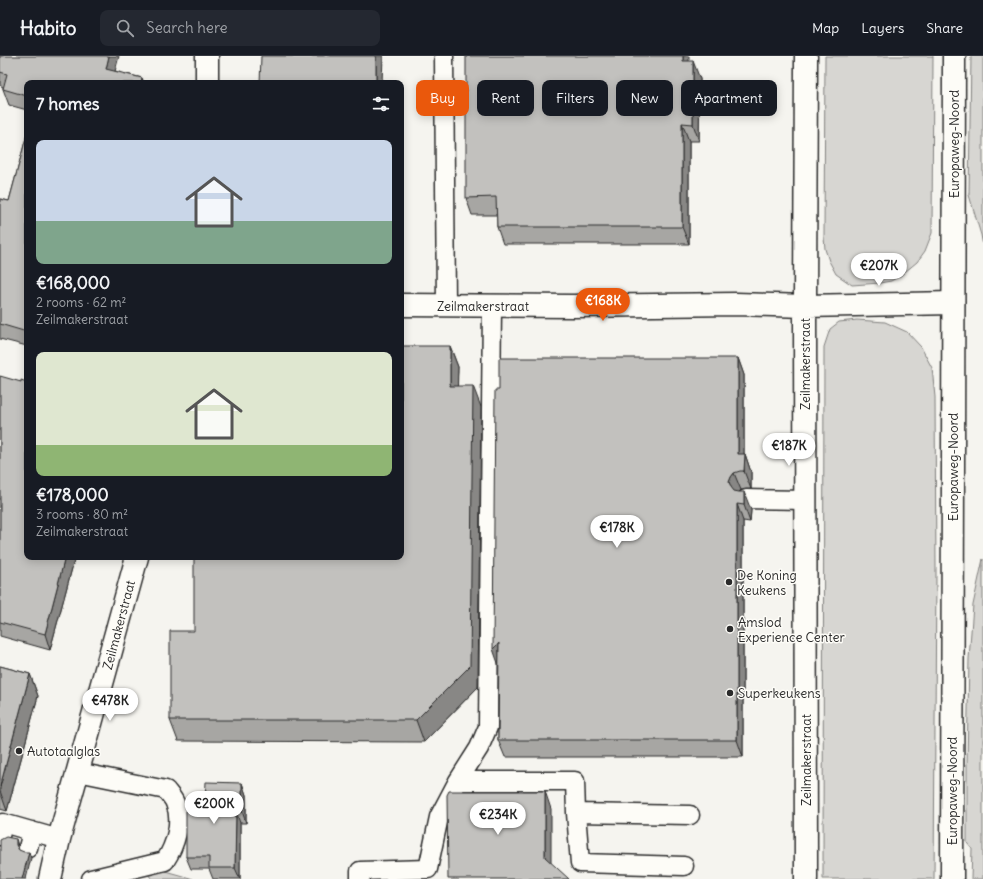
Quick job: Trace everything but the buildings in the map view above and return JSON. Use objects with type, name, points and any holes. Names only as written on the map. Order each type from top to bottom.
[{"type":"street","points":[[207,56],[207,80]]},
{"type":"street","name":"Zeilmakerstraat","points":[[806,56],[806,879]]},
{"type":"street","name":"Europaweg-Noord","points":[[952,879],[954,56]]},
{"type":"street","name":"Zeilmakerstraat","points":[[404,305],[492,306],[736,304],[805,306],[953,303]]},
{"type":"street","name":"Zeilmakerstraat","points":[[50,879],[59,839],[137,560]]},
{"type":"lane","points":[[444,56],[446,306]]},
{"type":"lane","points":[[360,879],[360,871],[428,869],[439,818],[458,781],[479,748],[488,727],[492,306]]},
{"type":"lane","points":[[746,499],[806,500]]},
{"type":"lane","points":[[78,772],[166,790],[175,802],[179,820],[171,852],[165,861],[91,879]]},
{"type":"lane","points":[[458,781],[575,781],[580,863],[684,866]]},
{"type":"lane","points":[[576,813],[690,815]]},
{"type":"lane","points":[[1,827],[32,831],[59,839]]},
{"type":"lane","points":[[28,848],[32,831]]},
{"type":"shaded area","points":[[825,56],[933,56],[932,233],[925,251],[917,262],[900,276],[891,281],[852,285],[836,274],[825,249]]},
{"type":"shaded area","points":[[971,56],[983,56],[983,246],[969,195]]},
{"type":"shaded area","points":[[857,320],[885,322],[907,332],[921,347],[932,368],[935,397],[936,572],[934,879],[823,879],[824,347],[830,329],[839,322]]},
{"type":"shaded area","points":[[983,559],[983,879],[971,879],[972,849],[967,843],[969,659],[973,605]]},
{"type":"shaded area","points":[[158,869],[193,879],[152,879],[146,872]]},
{"type":"place","name":"De Koning Keukens","points":[[729,582]]},
{"type":"place","name":"Amslod Experience Center","points":[[730,629]]},
{"type":"place","name":"Superkeukens","points":[[730,693]]},
{"type":"place","name":"Autotaalglas","points":[[19,751]]}]
